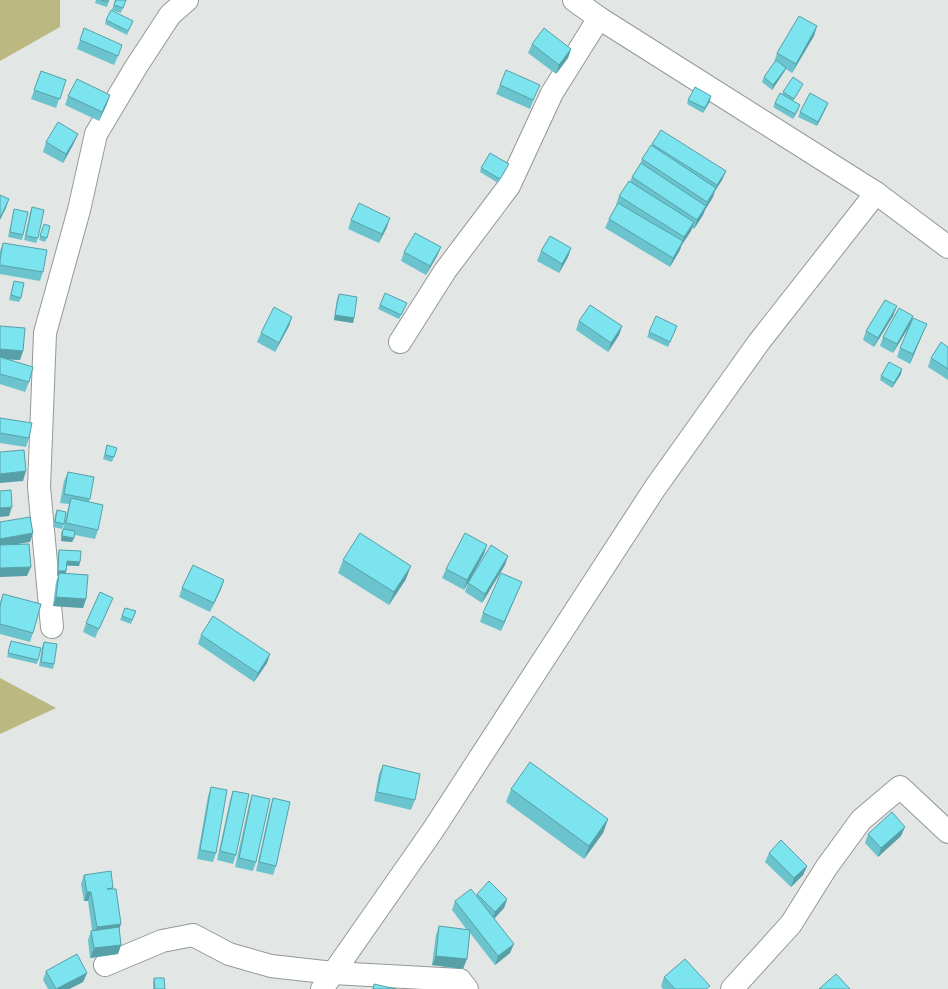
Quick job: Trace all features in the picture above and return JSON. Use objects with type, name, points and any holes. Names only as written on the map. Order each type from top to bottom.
[{"type":"street","points":[[52,627],[39,486],[44,333],[79,210],[96,134],[136,67],[170,15],[187,0]]},
{"type":"street","points":[[574,0],[876,193],[948,247]]},
{"type":"street","points":[[400,342],[445,271],[509,186],[552,93],[600,18]]},
{"type":"street","points":[[328,981],[433,830],[655,488],[759,342],[876,193]]},
{"type":"street","points":[[732,989],[791,924],[826,868],[861,820],[900,787],[948,832]]},
{"type":"street","points":[[105,965],[162,941],[193,935],[229,954],[328,981],[460,980],[466,989]]},
{"type":"shaded area","points":[[0,0],[60,0],[60,27],[0,61]]},
{"type":"shaded area","points":[[0,678],[56,708],[0,734]]},
{"type":"building","points":[[116,0],[126,0],[123,8],[114,5]]},
{"type":"building","points":[[111,10],[133,21],[128,31],[106,20]]},
{"type":"building","points":[[799,16],[817,26],[796,64],[777,53]]},
{"type":"building","points":[[84,28],[122,45],[118,56],[80,40]]},
{"type":"building","points":[[544,28],[571,49],[559,65],[532,44]]},
{"type":"building","points":[[776,60],[786,68],[773,85],[764,77]]},
{"type":"building","points":[[506,70],[540,85],[533,100],[500,85]]},
{"type":"building","points":[[41,71],[66,80],[60,99],[34,90]]},
{"type":"building","points":[[793,77],[803,84],[794,99],[783,92]]},
{"type":"building","points":[[77,79],[110,95],[102,112],[68,96]]},
{"type":"building","points":[[695,87],[711,96],[705,108],[688,100]]},
{"type":"building","points":[[780,93],[800,105],[795,114],[775,103]]},
{"type":"building","points":[[810,93],[828,103],[818,122],[800,112]]},
{"type":"building","points":[[58,122],[78,134],[66,154],[46,142]]},
{"type":"building","points":[[661,130],[726,171],[717,185],[652,144]]},
{"type":"building","points":[[651,145],[716,188],[707,202],[642,159]]},
{"type":"building","points":[[490,153],[509,164],[500,179],[481,168]]},
{"type":"building","points":[[641,163],[706,206],[697,220],[632,177]]},
{"type":"building","points":[[629,181],[694,222],[684,237],[619,196]]},
{"type":"building","points":[[0,195],[9,199],[0,218]]},
{"type":"building","points":[[359,203],[390,218],[382,234],[351,220]]},
{"type":"building","points":[[618,203],[683,241],[673,258],[609,219]]},
{"type":"building","points":[[32,207],[44,210],[38,238],[26,236]]},
{"type":"building","points":[[14,209],[28,212],[23,235],[10,232]]},
{"type":"building","points":[[44,224],[50,226],[47,238],[40,236]]},
{"type":"building","points":[[415,233],[441,247],[430,266],[404,252]]},
{"type":"building","points":[[550,236],[571,248],[562,264],[541,251]]},
{"type":"building","points":[[3,243],[47,250],[43,272],[0,265]]},
{"type":"building","points":[[14,281],[24,283],[21,298],[11,295]]},
{"type":"building","points":[[385,293],[407,303],[401,315],[380,305]]},
{"type":"building","points":[[339,294],[357,297],[354,318],[335,315]]},
{"type":"building","points":[[885,300],[897,306],[878,338],[866,331]]},
{"type":"building","points":[[590,305],[622,326],[611,343],[579,321]]},
{"type":"building","points":[[274,307],[292,317],[279,343],[261,333]]},
{"type":"building","points":[[899,308],[913,316],[897,344],[883,337]]},
{"type":"building","points":[[656,316],[677,326],[670,342],[649,332]]},
{"type":"building","points":[[913,318],[927,324],[913,354],[900,348]]},
{"type":"building","points":[[0,326],[25,328],[23,351],[0,349]]},
{"type":"building","points":[[941,342],[948,347],[948,369],[931,358]]},
{"type":"building","points":[[0,357],[33,367],[29,382],[0,374]]},
{"type":"building","points":[[889,362],[902,369],[894,383],[881,376]]},
{"type":"building","points":[[0,418],[32,423],[29,438],[0,433]]},
{"type":"building","points":[[107,445],[117,448],[114,457],[105,455]]},
{"type":"building","points":[[24,450],[26,471],[0,474],[0,452]]},
{"type":"building","points":[[68,472],[94,477],[90,499],[64,494]]},
{"type":"building","points":[[11,490],[12,507],[0,508],[0,491]]},
{"type":"building","points":[[71,498],[103,505],[98,530],[66,523]]},
{"type":"building","points":[[57,510],[66,512],[64,524],[55,522]]},
{"type":"building","points":[[30,517],[33,533],[0,539],[0,522]]},
{"type":"building","points":[[63,529],[75,531],[74,538],[62,536]]},
{"type":"building","points":[[360,533],[411,566],[394,592],[343,560]]},
{"type":"building","points":[[465,533],[487,545],[467,580],[446,569]]},
{"type":"building","points":[[29,544],[31,567],[0,568],[0,545]]},
{"type":"building","points":[[491,545],[508,556],[485,594],[468,583]]},
{"type":"building","points":[[59,550],[81,551],[80,562],[67,561],[66,571],[58,571]]},
{"type":"building","points":[[193,565],[224,580],[214,603],[182,588]]},
{"type":"building","points":[[59,573],[88,575],[86,599],[56,597]]},
{"type":"building","points":[[501,573],[522,582],[504,622],[483,613]]},
{"type":"building","points":[[100,592],[113,598],[99,629],[86,623]]},
{"type":"building","points":[[3,594],[41,604],[33,633],[0,624],[0,606]]},
{"type":"building","points":[[125,608],[136,611],[132,620],[122,616]]},
{"type":"building","points":[[213,616],[270,654],[258,673],[201,635]]},
{"type":"building","points":[[11,641],[41,648],[38,660],[8,653]]},
{"type":"building","points":[[44,642],[57,644],[54,664],[41,662]]},
{"type":"building","points":[[530,762],[608,819],[589,846],[511,789]]},
{"type":"building","points":[[383,765],[420,774],[415,800],[377,792]]},
{"type":"building","points":[[211,787],[227,790],[216,853],[200,850]]},
{"type":"building","points":[[233,791],[249,794],[236,855],[220,851]]},
{"type":"building","points":[[252,795],[270,799],[256,862],[239,858]]},
{"type":"building","points":[[273,798],[290,802],[276,866],[259,862]]},
{"type":"building","points":[[892,812],[905,827],[881,848],[868,834]]},
{"type":"building","points":[[781,840],[807,866],[794,878],[769,853]]},
{"type":"building","points":[[111,871],[113,888],[107,889],[116,889],[121,924],[97,927],[91,892],[87,892],[84,875]]},
{"type":"building","points":[[489,881],[507,899],[495,912],[477,894]]},
{"type":"building","points":[[471,889],[514,944],[498,956],[455,901]]},
{"type":"building","points":[[439,926],[470,930],[467,959],[436,956]]},
{"type":"building","points":[[119,927],[121,945],[94,948],[91,931]]},
{"type":"building","points":[[77,954],[87,973],[56,989],[46,971]]},
{"type":"building","points":[[685,959],[710,986],[706,989],[675,989],[664,977]]},
{"type":"building","points":[[836,974],[850,989],[819,989]]},
{"type":"building","points":[[154,978],[164,978],[165,989],[155,989]]},
{"type":"building","points":[[374,984],[396,989],[373,989]]}]
